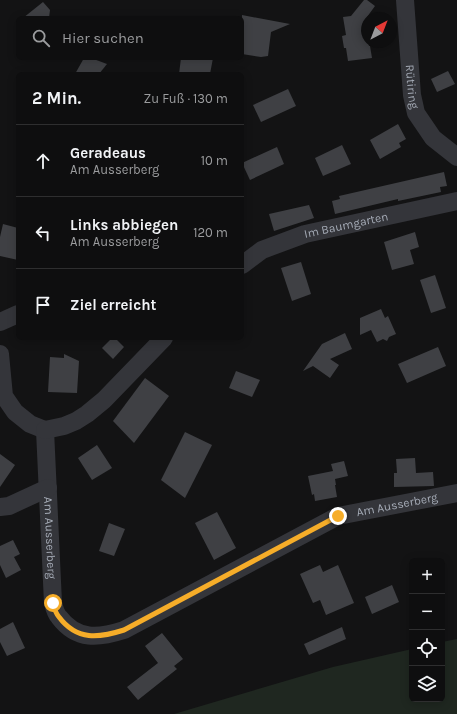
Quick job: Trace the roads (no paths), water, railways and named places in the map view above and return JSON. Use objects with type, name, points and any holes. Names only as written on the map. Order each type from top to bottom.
[{"type":"street","name":"Rütiring","points":[[405,0],[412,95],[416,112],[433,138],[457,157]]},
{"type":"street","name":"Im Baumgarten","points":[[244,264],[262,250],[305,234],[457,201]]},
{"type":"street","points":[[0,322],[16,315]]},
{"type":"street","points":[[0,354],[4,396],[15,412],[30,424],[45,430],[64,426],[87,414],[104,400],[162,340]]},
{"type":"street","name":"Am Ausserberg","points":[[45,430],[53,603],[58,617],[70,629],[87,636],[106,636],[124,630],[338,516],[457,493]]},
{"type":"street","points":[[0,508],[9,506],[48,488]]}]
